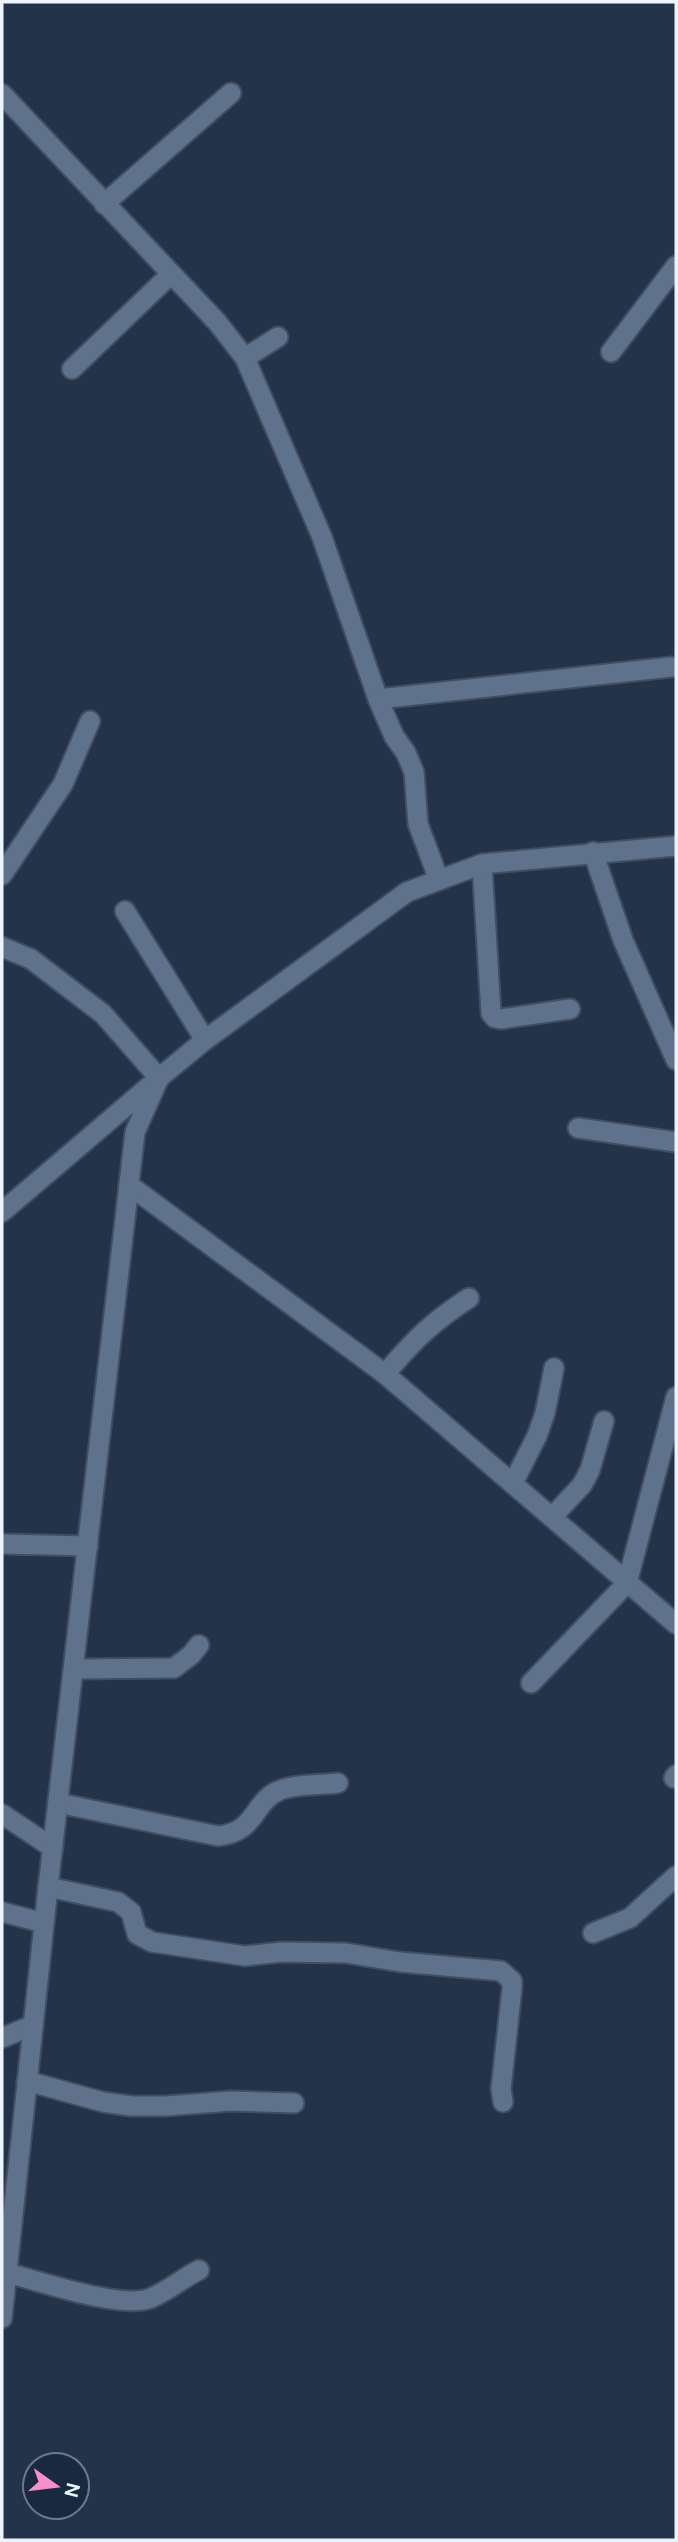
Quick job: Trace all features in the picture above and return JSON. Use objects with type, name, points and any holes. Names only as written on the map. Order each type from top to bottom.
[{"type":"street","points":[[2,93],[217,322],[246,358],[322,537],[378,699],[414,772],[418,824],[439,880]]},
{"type":"street","points":[[104,204],[231,93]]},
{"type":"street","points":[[611,352],[676,266]]},
{"type":"street","points":[[72,369],[170,275]]},
{"type":"street","points":[[246,358],[278,337]]},
{"type":"street","points":[[378,699],[671,667]]},
{"type":"street","points":[[2,875],[63,784],[90,721]]},
{"type":"street","points":[[2,1212],[205,1041],[407,892],[482,864],[676,846]]},
{"type":"street","points":[[593,852],[623,940],[676,1060]]},
{"type":"street","points":[[482,864],[491,1013],[495,1018],[501,1019],[570,1009]]},
{"type":"street","points":[[125,911],[205,1041]]},
{"type":"street","points":[[2,947],[31,959],[103,1014],[159,1078]]},
{"type":"street","points":[[2,2318],[48,1887],[135,1132],[159,1078]]},
{"type":"street","points":[[578,1128],[676,1142]]},
{"type":"street","points":[[129,1185],[385,1374],[676,1624]]},
{"type":"street","points":[[385,1374],[435,1320],[469,1298]]},
{"type":"street","points":[[513,1483],[537,1436],[545,1413],[554,1368]]},
{"type":"street","points":[[531,1683],[627,1583],[676,1397]]},
{"type":"street","points":[[553,1516],[582,1485],[590,1470],[604,1422]]},
{"type":"street","points":[[2,1544],[88,1546]]},
{"type":"street","points":[[74,1669],[174,1668],[199,1645]]},
{"type":"street","points":[[58,1802],[218,1836],[232,1834],[243,1828],[278,1791],[338,1783]]},
{"type":"street","points":[[2,1814],[53,1848]]},
{"type":"street","points":[[593,1933],[629,1918],[676,1876]]},
{"type":"street","points":[[48,1887],[125,1905],[131,1912],[138,1934],[152,1942],[245,1956],[282,1952],[346,1953],[400,1962],[500,1971],[512,1981],[500,2089],[503,2102]]},
{"type":"street","points":[[2,1912],[44,1923]]},
{"type":"street","points":[[2,2038],[33,2025]]},
{"type":"street","points":[[27,2081],[103,2102],[131,2106],[231,2101],[295,2103]]},
{"type":"street","points":[[7,2273],[107,2298],[135,2302],[151,2298],[199,2270]]}]
